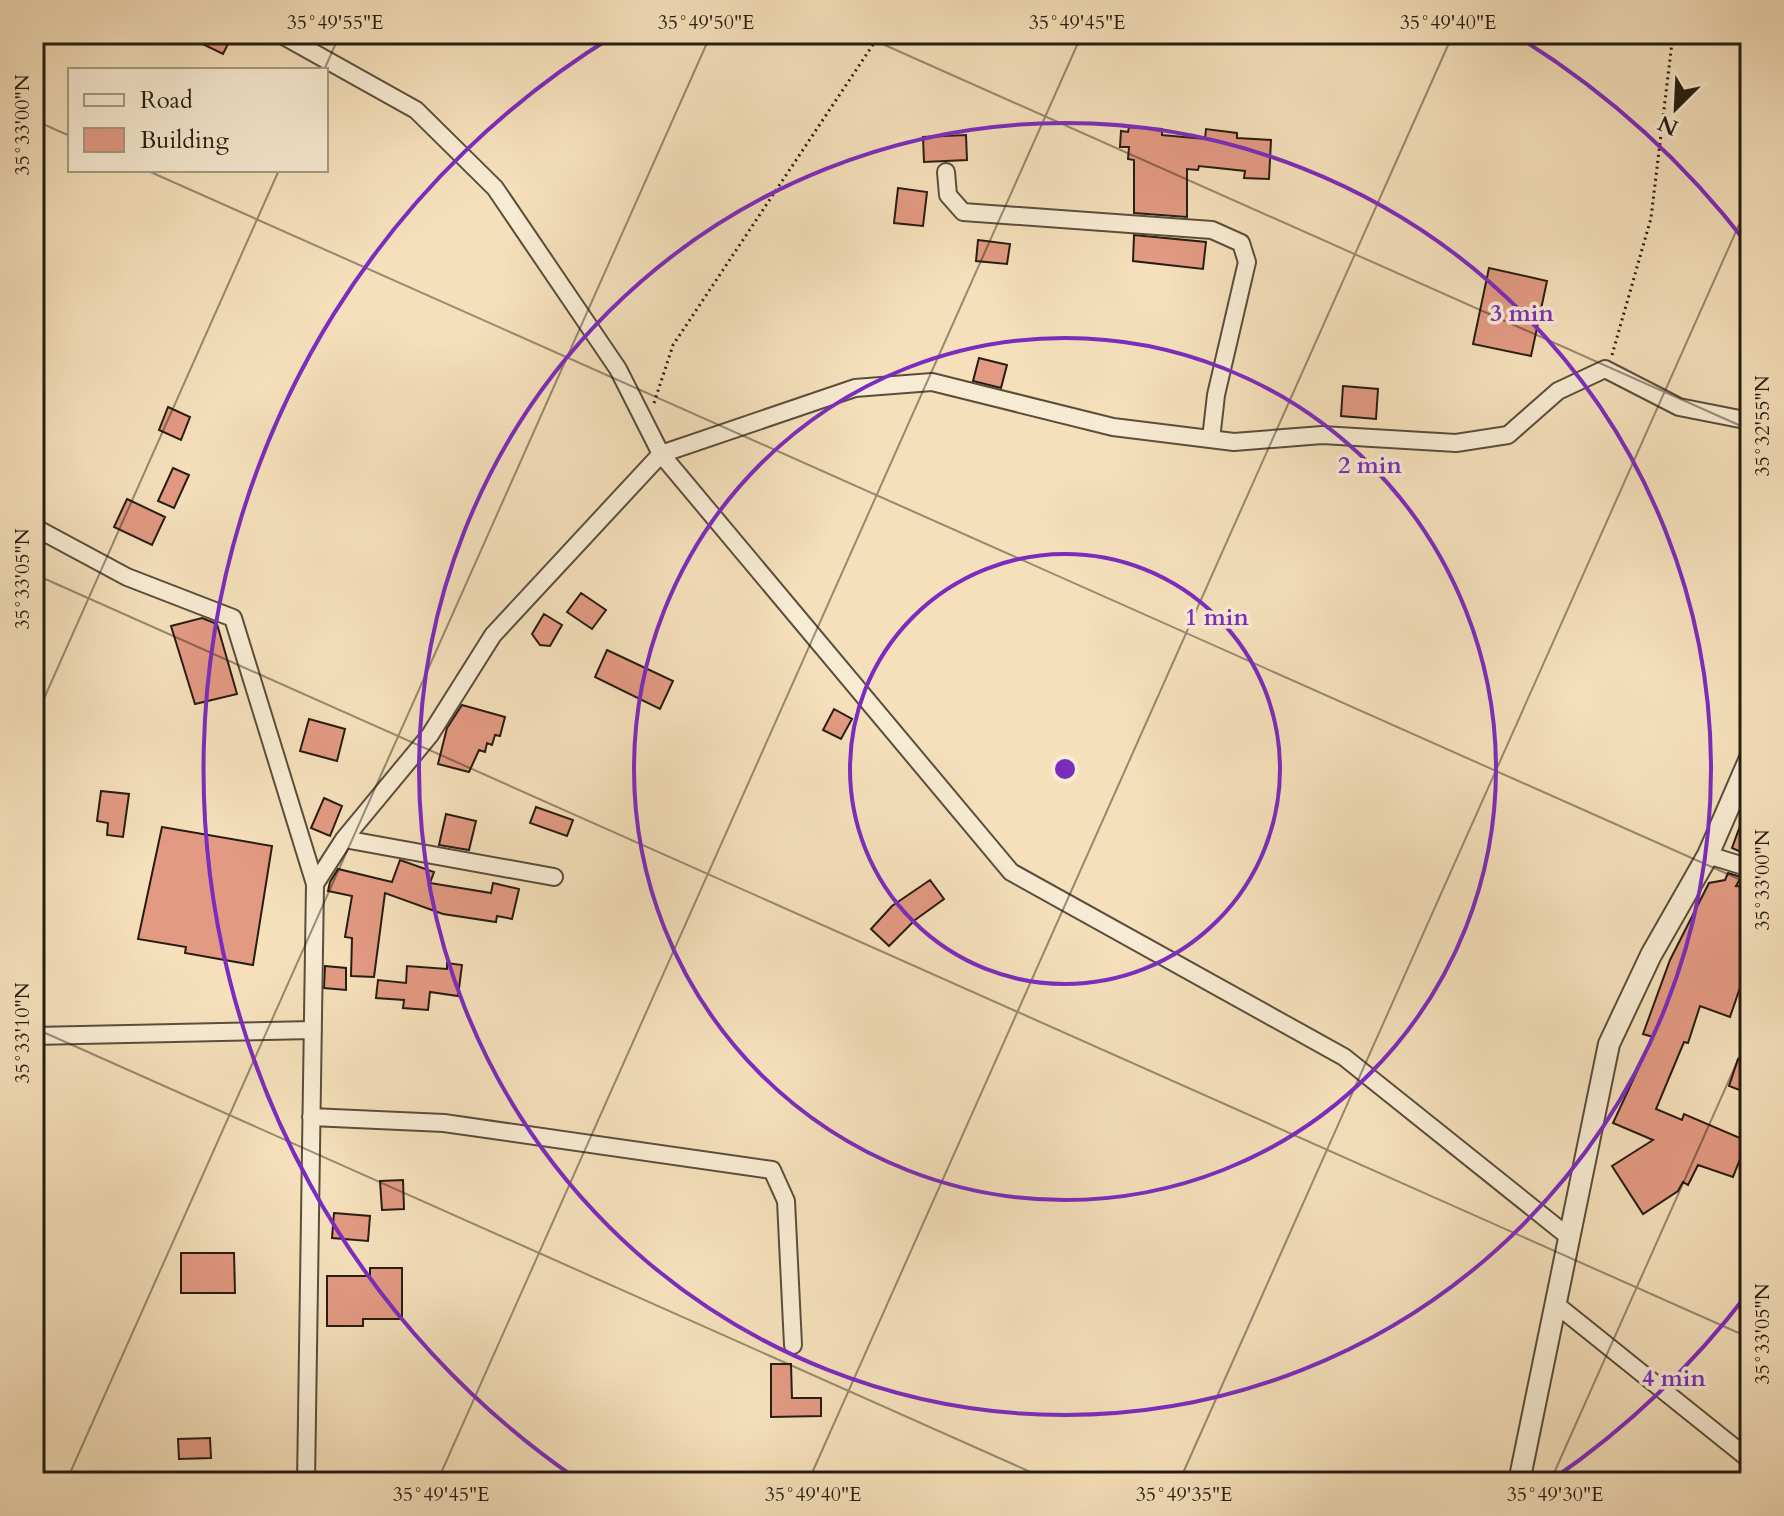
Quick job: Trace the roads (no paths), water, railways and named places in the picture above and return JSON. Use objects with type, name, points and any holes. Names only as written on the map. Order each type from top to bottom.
[{"type":"street","points":[[280,34],[416,110],[495,188],[618,369],[661,454],[1011,872],[1344,1057],[1569,1237]]},
{"type":"street","points":[[946,172],[948,195],[963,212],[1212,230],[1241,243],[1247,262],[1216,395],[1211,439]]},
{"type":"street","points":[[315,884],[344,839],[430,735],[493,635],[661,454],[855,388],[932,382],[1113,427],[1234,442],[1322,435],[1456,443],[1508,435],[1558,391],[1605,369],[1679,407],[1750,421]]},
{"type":"street","points":[[34,527],[127,577],[233,618],[315,884],[306,1482]]},
{"type":"street","points":[[1519,1482],[1558,1306],[1609,1044],[1651,955],[1743,790],[1750,758]]},
{"type":"street","points":[[344,839],[554,877]]},
{"type":"street","points":[[1708,855],[1750,868]]},
{"type":"street","points":[[34,1036],[313,1030]]},
{"type":"street","points":[[311,1117],[470,1126],[772,1170],[786,1201],[793,1345]]},
{"type":"street","points":[[1558,1306],[1750,1460]]}]
